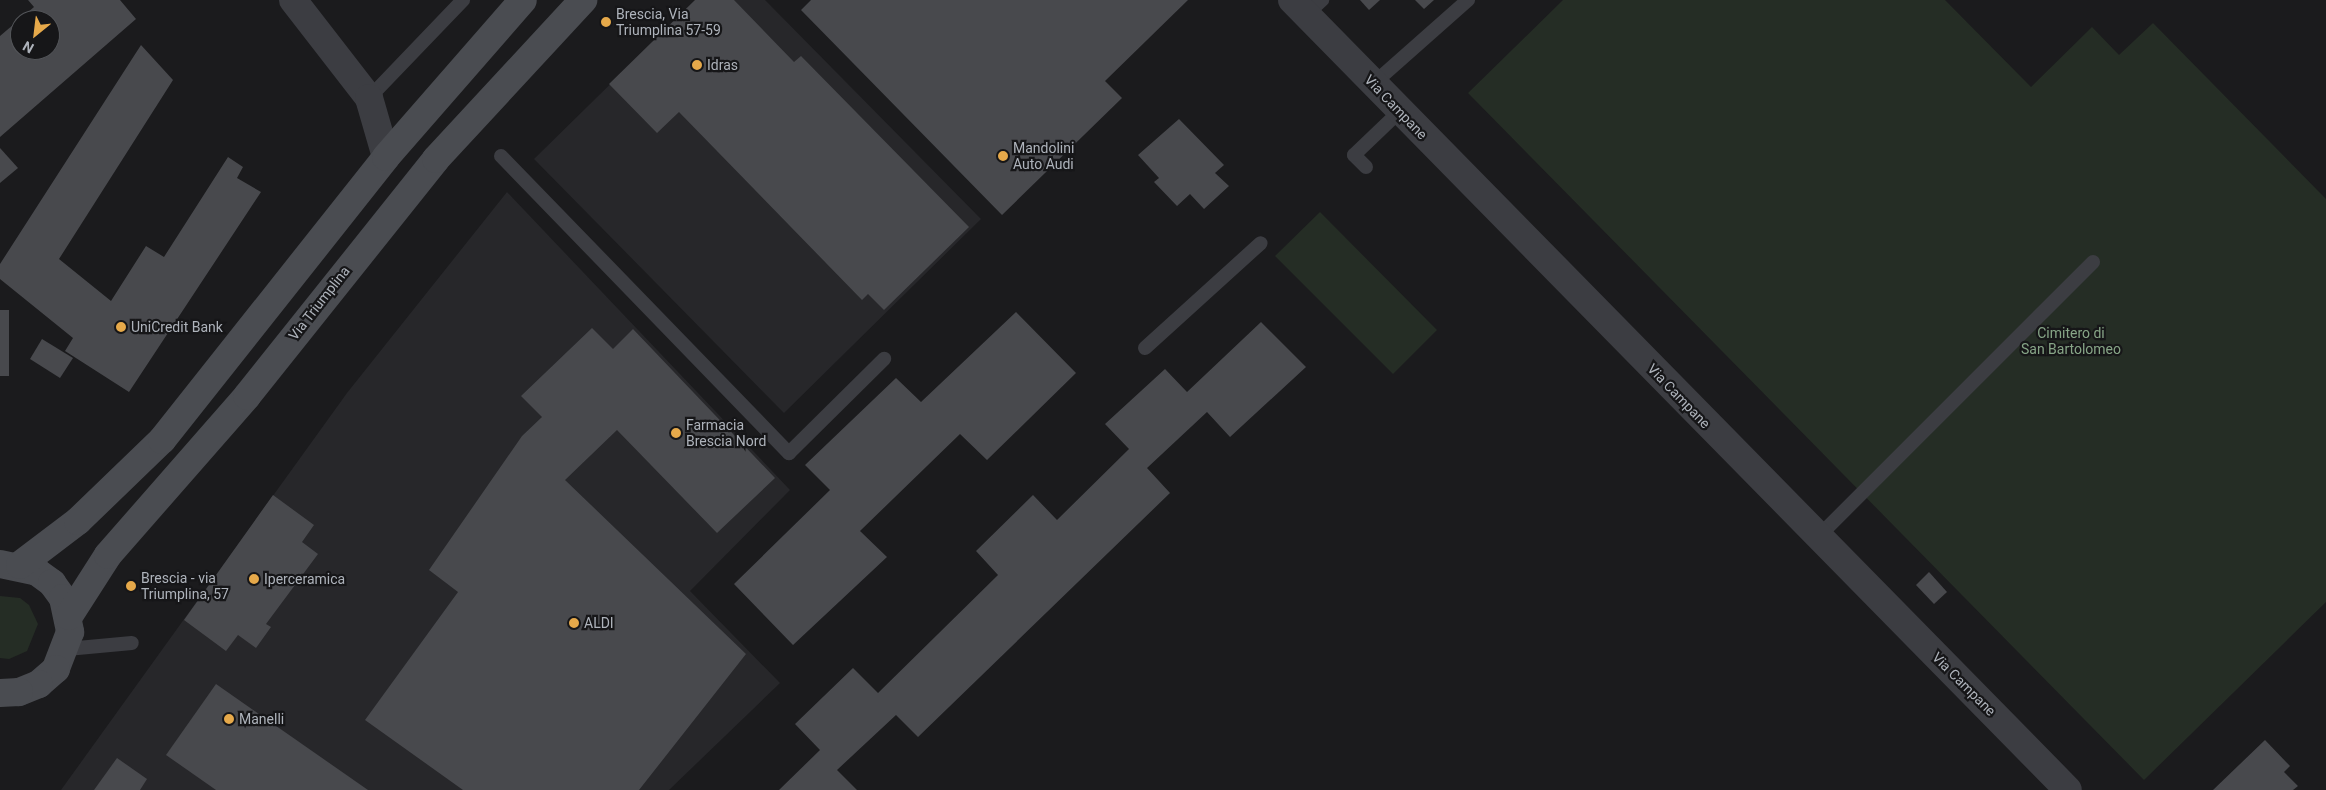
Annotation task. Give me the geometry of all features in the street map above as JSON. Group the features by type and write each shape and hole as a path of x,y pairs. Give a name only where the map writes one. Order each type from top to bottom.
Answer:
{"main road":[{"path":"10,564 78,521 162,440 386,157 523,0"},
{"name":"Via Triumplina","path":"0,693 19,692 39,684 56,669 67,649 69,616 108,555 247,396 436,159 583,0"},
{"path":"10,564 52,583 69,616"}],"street":[{"path":"293,0 369,98 386,157"},
{"name":"Via Campane","path":"1307,5 1373,84 2068,790"}],"lane":[{"path":"369,98 463,0"},
{"path":"1373,84 1468,0"},
{"path":"1366,167 1354,155 1400,111"},
{"path":"501,156 789,453 884,359"},
{"path":"1145,348 1261,243"},
{"path":"1818,537 2093,262"},
{"path":"67,649 132,643"}],"shaded area":[{"path":"696,0 765,0 981,219 784,413 534,159"},
{"path":"507,192 790,490 690,591 780,683 669,790 61,790 347,393"}],"green space":[{"name":"Cimitero di San Bartolomeo","path":"1563,0 1945,0 2031,87 2092,27 2119,55 2153,23 2326,199 2326,602 2144,780 1468,93"},
{"path":"1320,212 1437,330 1393,374 1275,256"},
{"path":"0,596 20,598 29,605 38,624 27,651 9,659 0,658"}],"building":[{"path":"28,0 120,0 136,19 0,137 0,36 10,27 10,60 60,60 60,10 30,10 34,7"},
{"path":"695,0 734,0 794,62 801,56 969,227 884,310 868,294 862,300 679,112 657,133 609,84"},
{"name":"Mandolini Auto Audi","path":"811,0 1188,0 1105,81 1122,98 1002,215 801,10"},
{"path":"1360,0 1380,0 1369,10"},
{"path":"1415,0 1434,0 1424,9"},
{"path":"141,45 173,80 59,259 111,301 146,246 164,257 228,157 243,167 237,178 261,192 129,392 65,351 73,338 0,279 0,264"},
{"path":"1179,119 1224,165 1215,173 1229,186 1204,209 1190,194 1177,206 1154,182 1159,178 1138,155"},
{"path":"0,148 18,168 0,183"},
{"path":"0,310 9,310 9,376 0,376"},
{"path":"1016,312 1076,373 987,460 960,434 860,531 887,557 793,645 734,584 830,490 805,465 896,378 921,402"},
{"path":"1261,322 1306,367 1230,437 1207,412 1147,468 1170,493 918,737 896,715 837,770 857,790 779,790 820,750 795,724 853,668 878,693 998,575 976,551 1033,495 1057,520 1129,449 1105,424 1165,369 1187,392"},
{"name":"ALDI","path":"592,328 613,349 633,329 775,478 717,533 617,430 565,480 746,654 639,790 463,790 365,720 458,592 429,570 522,436 542,417 521,396"},
{"path":"42,339 73,358 60,378 30,359"},
{"path":"273,495 314,525 302,542 318,554 266,624 271,627 256,648 238,635 226,651 184,620"},
{"path":"1929,572 1947,592 1934,604 1916,585"},
{"name":"Manelli","path":"216,684 368,790 216,790 166,755"},
{"path":"2265,740 2290,766 2284,772 2298,786 2293,790 2213,790"},
{"path":"117,758 147,779 140,790 94,790"}],"place":[{"name":"Brescia, Via Triumplina 57-59","path":"606,22"},
{"name":"Idras","path":"697,65"},
{"name":"Mandolini Auto Audi","path":"1003,156"},
{"name":"UniCredit Bank","path":"121,327"},
{"name":"Farmacia Brescia Nord","path":"676,433"},
{"name":"Iperceramica","path":"254,579"},
{"name":"Brescia - via Triumplina, 57","path":"131,586"},
{"name":"ALDI","path":"574,623"},
{"name":"Manelli","path":"229,719"}]}
